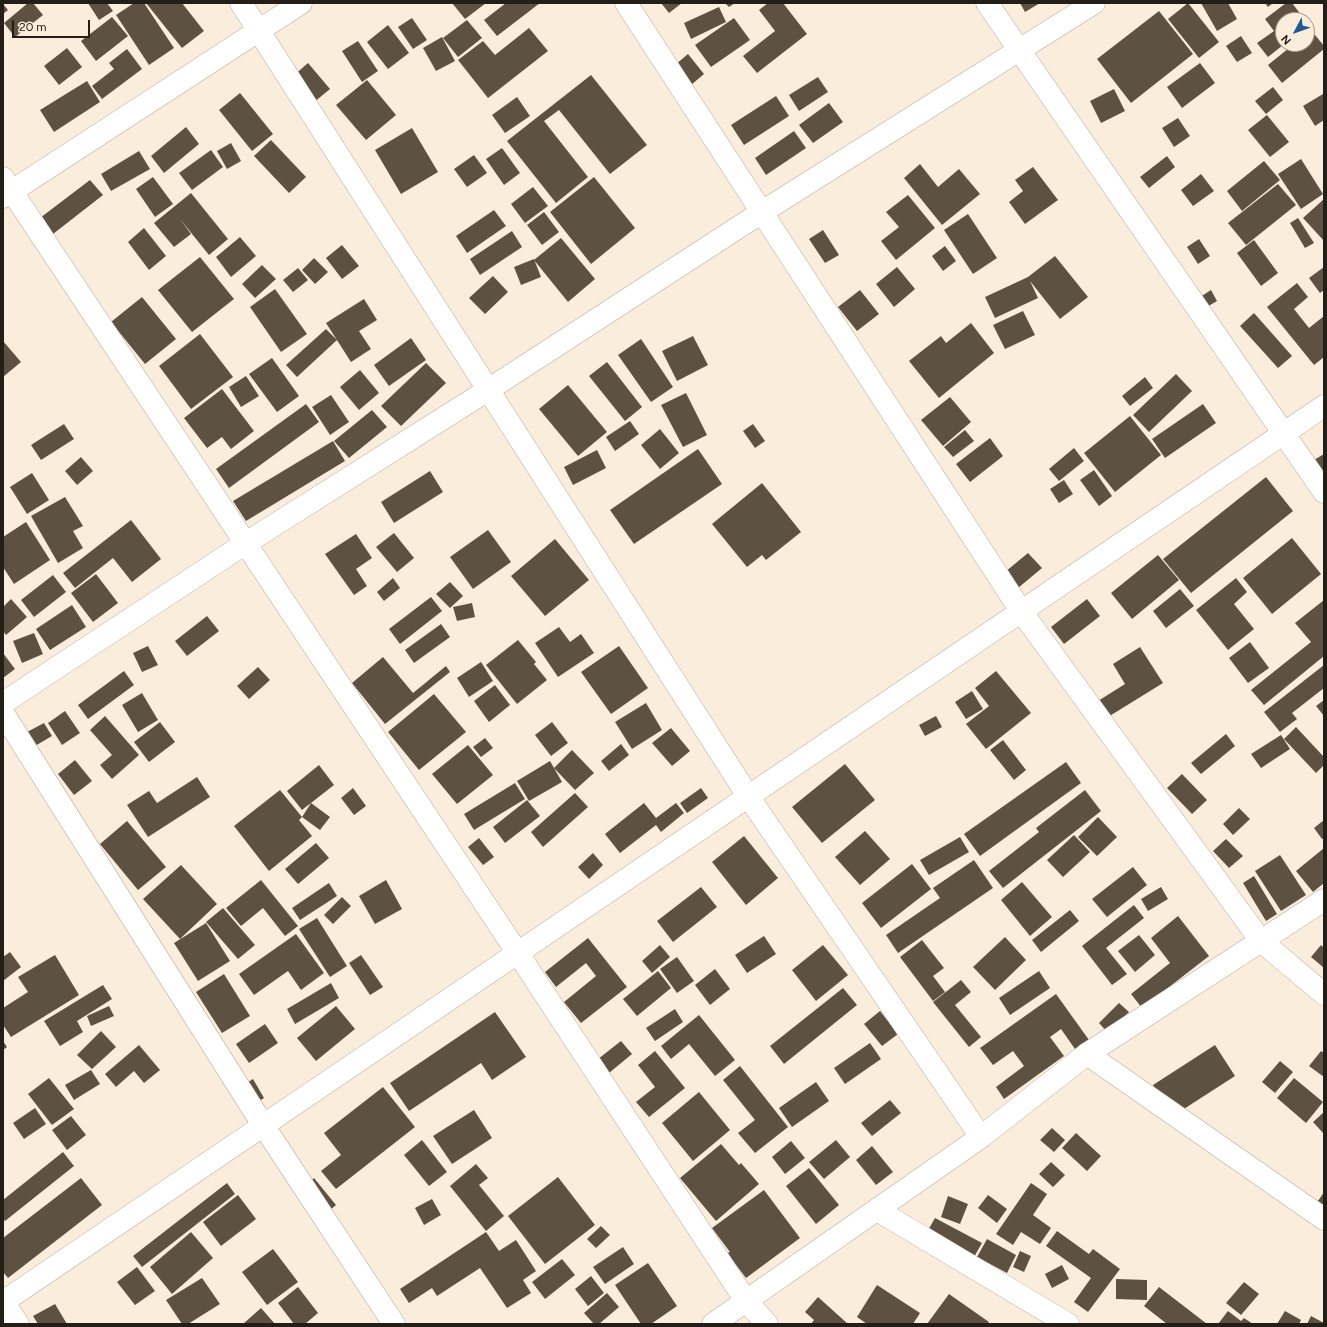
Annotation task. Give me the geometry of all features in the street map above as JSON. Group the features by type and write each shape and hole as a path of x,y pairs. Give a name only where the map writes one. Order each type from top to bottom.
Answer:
{"street":[{"path":"241,3 748,796 982,1137"},
{"path":"301,3 6,189 246,543 746,1301 767,1324"},
{"path":"626,3 1021,611 1261,941 1324,994"},
{"path":"987,3 1324,492"},
{"path":"3,703 246,543 488,390 762,212 1094,3"},
{"path":"18,1324 3,1301 1324,406"},
{"path":"3,713 264,1125 394,1324"},
{"path":"713,1324 982,1137 1087,1054 1324,900"},
{"path":"1087,1054 1324,1219"},
{"path":"877,1210 1068,1324"}],"building":[{"path":"28,3 33,3 43,15 15,37 4,23"},
{"path":"88,3 107,3 113,11 99,20"},
{"path":"134,3 144,3 174,48 149,65 116,15"},
{"path":"146,3 182,3 204,31 182,48"},
{"path":"452,3 486,3 465,19"},
{"path":"506,3 540,3 497,36 484,20"},
{"path":"661,3 682,3 669,13"},
{"path":"725,3 735,3 729,7"},
{"path":"768,3 783,3 807,34 757,73 743,56 775,31 759,10"},
{"path":"1020,3 1040,3 1025,12"},
{"path":"1188,3 1219,42 1199,58 1168,19"},
{"path":"1201,3 1228,3 1237,19 1217,31"},
{"path":"1265,3 1273,3 1268,7"},
{"path":"1286,3 1292,3 1299,12 1275,12 1275,51 1268,57 1257,43 1274,31 1265,19"},
{"path":"3,4 8,10 3,14"},
{"path":"719,7 726,22 691,39 684,23"},
{"path":"1159,11 1193,54 1131,103 1097,59"},
{"path":"112,17 128,36 96,61 81,41"},
{"path":"412,18 427,40 413,49 398,27"},
{"path":"734,18 750,40 711,67 695,45"},
{"path":"467,20 482,38 458,57 443,38"},
{"path":"388,25 409,53 388,69 367,42"},
{"path":"529,28 548,51 488,98 458,60 483,41 495,55"},
{"path":"1315,35 1324,46 1324,49 1282,83 1268,65 1284,52 1315,52"},
{"path":"1241,36 1252,53 1237,62 1226,46"},
{"path":"442,37 455,61 436,71 423,48"},
{"path":"358,41 378,71 362,82 342,51"},
{"path":"67,48 82,67 59,85 44,66"},
{"path":"127,49 142,69 102,99 92,86 114,69 109,63"},
{"path":"688,54 704,74 691,85 675,65"},
{"path":"308,63 330,89 313,103 292,77"},
{"path":"1200,63 1215,83 1182,108 1167,87"},
{"path":"591,75 647,145 610,174 559,110 544,121 588,177 556,203 507,141"},
{"path":"818,77 828,92 799,111 789,95"},
{"path":"367,80 396,115 366,140 336,105"},
{"path":"87,81 100,102 54,132 40,110"},
{"path":"1273,87 1283,100 1266,114 1255,101"},
{"path":"1114,89 1125,111 1101,123 1090,101"},
{"path":"240,93 273,134 252,151 219,110"},
{"path":"1323,94 1324,120 1315,126 1303,106"},
{"path":"776,96 789,116 744,145 731,125"},
{"path":"517,97 530,116 505,133 492,115"},
{"path":"829,103 843,122 813,143 799,125"},
{"path":"1267,115 1289,142 1270,157 1248,130"},
{"path":"1178,118 1190,136 1174,147 1162,128"},
{"path":"186,127 199,144 164,173 151,156"},
{"path":"412,128 438,172 401,194 375,150"},
{"path":"794,131 806,148 766,175 755,158"},
{"path":"271,140 306,177 289,193 254,156"},
{"path":"231,143 241,161 227,169 217,151"},
{"path":"502,148 520,173 504,185 486,159"},
{"path":"211,150 223,167 192,190 179,173"},
{"path":"139,151 150,169 111,191 101,174"},
{"path":"474,155 487,173 467,187 454,169"},
{"path":"1167,156 1175,167 1149,188 1140,177"},
{"path":"1301,159 1323,194 1301,209 1278,174"},
{"path":"1264,161 1280,180 1242,211 1227,191"},
{"path":"920,164 938,187 959,169 980,194 942,225 904,178"},
{"path":"1033,167 1058,200 1025,224 1009,202 1023,191 1015,180"},
{"path":"1201,174 1214,191 1193,206 1181,190"},
{"path":"153,177 173,204 155,217 136,189"},
{"path":"594,177 635,228 591,264 550,212"},
{"path":"90,180 103,195 53,234 40,218"},
{"path":"1278,184 1296,205 1246,245 1228,223"},
{"path":"533,187 548,206 525,223 511,204"},
{"path":"191,193 228,239 209,255 180,219 191,234 174,247 154,223"},
{"path":"908,195 935,228 896,260 881,241 899,227 886,212"},
{"path":"1324,199 1324,241 1303,218"},
{"path":"494,210 506,226 467,253 456,236"},
{"path":"544,212 559,232 542,245 527,225"},
{"path":"968,214 997,258 973,274 944,230"},
{"path":"1298,218 1314,243 1305,248 1290,223"},
{"path":"144,228 166,256 149,270 128,242"},
{"path":"823,230 839,255 825,263 809,239"},
{"path":"512,231 522,247 480,275 470,259"},
{"path":"240,237 256,256 231,277 216,257"},
{"path":"561,238 595,279 568,302 534,260"},
{"path":"1199,239 1210,256 1198,264 1187,247"},
{"path":"1254,240 1278,273 1261,286 1237,253"},
{"path":"342,245 359,266 342,279 326,258"},
{"path":"945,246 956,261 943,271 932,256"},
{"path":"1055,256 1088,297 1060,319 1030,281 1038,298 995,318 985,297 1028,277"},
{"path":"200,257 234,299 192,332 158,290"},
{"path":"314,258 328,272 315,284 302,270"},
{"path":"534,259 541,277 521,285 514,267"},
{"path":"262,265 276,279 255,298 242,284"},
{"path":"897,267 915,289 894,307 876,284"},
{"path":"1324,267 1324,290 1320,293 1309,278"},
{"path":"298,268 308,280 293,292 283,280"},
{"path":"493,276 508,292 485,314 469,298"},
{"path":"1297,283 1308,297 1294,309 1309,328 1324,316 1324,357 1314,365 1267,307"},
{"path":"275,289 307,334 281,352 250,307"},
{"path":"860,290 879,314 857,331 838,307"},
{"path":"1211,290 1217,301 1200,311 1194,301"},
{"path":"142,297 176,339 145,364 111,322"},
{"path":"364,299 377,320 359,331 371,349 351,362 326,323"},
{"path":"1023,311 1035,335 1005,349 993,325"},
{"path":"1254,313 1292,356 1278,368 1240,326"},
{"path":"971,323 994,353 939,398 909,361 941,336 946,343"},
{"path":"326,329 337,340 297,377 286,365"},
{"path":"200,334 233,377 191,409 159,366"},
{"path":"693,336 708,365 677,381 662,351"},
{"path":"411,338 426,360 389,386 374,365"},
{"path":"641,339 673,387 651,402 618,355"},
{"path":"3,341 21,362 3,377"},
{"path":"272,358 299,396 277,412 249,374"},
{"path":"607,362 642,407 625,421 589,376"},
{"path":"426,363 446,383 401,426 381,406"},
{"path":"360,370 379,393 359,410 340,387"},
{"path":"1176,374 1192,391 1149,432 1133,415"},
{"path":"246,376 259,396 241,407 229,387"},
{"path":"1145,377 1153,388 1130,406 1122,396"},
{"path":"568,385 607,432 578,456 539,409"},
{"path":"222,389 254,431 231,449 222,437 207,448 184,418"},
{"path":"686,393 707,435 683,447 661,405"},
{"path":"331,395 349,422 330,435 312,407"},
{"path":"950,397 971,422 943,446 921,420"},
{"path":"306,404 319,422 229,488 216,469"},
{"path":"1203,404 1216,423 1165,458 1152,439"},
{"path":"372,410 387,427 349,458 334,441"},
{"path":"1130,416 1161,455 1115,492 1084,453"},
{"path":"630,421 639,434 615,451 606,437"},
{"path":"64,424 74,439 41,460 31,445"},
{"path":"753,424 765,441 755,448 743,431"},
{"path":"660,429 679,453 660,469 641,445"},
{"path":"965,430 974,441 953,457 944,447"},
{"path":"990,438 1003,456 970,482 956,464"},
{"path":"333,441 345,461 246,521 233,501"},
{"path":"1074,448 1084,461 1059,481 1049,469"},
{"path":"698,449 722,484 634,544 610,510"},
{"path":"597,450 606,468 573,485 564,467"},
{"path":"1324,454 1324,477 1314,460"},
{"path":"81,457 93,471 77,485 65,471"},
{"path":"1094,470 1112,496 1099,506 1080,480"},
{"path":"430,471 443,492 394,523 381,502"},
{"path":"32,473 49,500 27,514 10,487"},
{"path":"1266,477 1293,511 1191,593 1163,559"},
{"path":"1064,480 1073,494 1059,503 1050,489"},
{"path":"762,483 801,532 766,560 762,555 747,567 712,524"},
{"path":"65,497 83,526 73,531 83,548 58,563 31,516"},
{"path":"131,520 161,559 132,582 113,558 75,588 63,573"},
{"path":"26,522 50,560 14,584 3,567 3,537"},
{"path":"488,530 511,562 473,589 450,557"},
{"path":"394,533 414,558 397,572 376,547"},
{"path":"356,534 372,558 356,569 367,586 354,595 325,554"},
{"path":"1292,538 1321,574 1272,614 1243,578"},
{"path":"555,539 589,580 545,616 511,576"},
{"path":"1028,553 1042,568 1018,588 1005,572"},
{"path":"1158,555 1179,580 1132,619 1111,593"},
{"path":"96,574 118,603 93,622 71,593"},
{"path":"53,575 66,592 34,617 21,600"},
{"path":"393,578 400,588 384,601 377,592"},
{"path":"1236,578 1247,592 1234,604 1254,629 1228,650 1196,610"},
{"path":"450,582 463,596 450,608 436,594"},
{"path":"1180,589 1194,606 1166,628 1153,611"},
{"path":"431,597 442,611 400,644 389,629"},
{"path":"11,599 27,617 6,635 3,631 3,607"},
{"path":"1087,599 1100,616 1064,644 1051,627"},
{"path":"1324,600 1324,656 1264,705 1251,690 1311,642 1295,623"},
{"path":"472,603 475,617 457,621 453,607"},
{"path":"72,605 86,627 50,650 36,629"},
{"path":"207,616 219,631 187,656 175,641"},
{"path":"441,624 450,637 414,663 405,650"},
{"path":"559,627 570,642 581,634 594,653 558,677 535,643"},
{"path":"34,633 43,654 22,663 13,641"},
{"path":"518,640 536,662 534,664 547,680 517,704 486,665"},
{"path":"1250,642 1269,668 1248,683 1229,658"},
{"path":"148,646 158,665 142,672 133,653"},
{"path":"619,646 648,688 611,714 581,672"},
{"path":"1140,647 1163,683 1108,717 1098,701 1125,684 1113,664"},
{"path":"3,653 15,669 3,678"},
{"path":"383,657 413,693 446,666 450,672 385,724 352,683"},
{"path":"481,662 493,681 469,697 457,678"},
{"path":"1324,665 1324,688 1292,713 1297,719 1280,732 1264,712"},
{"path":"258,667 270,680 249,699 237,686"},
{"path":"124,671 134,685 88,719 78,705"},
{"path":"996,671 1031,713 986,749 966,724 989,706 975,688"},
{"path":"495,685 510,705 489,722 474,701"},
{"path":"972,691 983,709 966,719 955,702"},
{"path":"142,693 158,720 138,732 122,705"},
{"path":"434,694 466,732 419,770 388,732"},
{"path":"1324,700 1324,716 1316,706"},
{"path":"646,703 662,730 632,749 615,722"},
{"path":"65,711 80,733 62,745 48,723"},
{"path":"105,716 139,755 112,779 100,765 112,755 90,730"},
{"path":"936,716 942,727 925,736 919,725"},
{"path":"160,722 175,742 149,762 134,742"},
{"path":"552,722 568,743 551,756 535,735"},
{"path":"44,723 52,736 35,746 27,732"},
{"path":"1296,727 1324,757 1324,765 1316,773 1284,739"},
{"path":"671,728 690,751 672,766 652,743"},
{"path":"1226,734 1235,746 1201,774 1191,763"},
{"path":"1281,735 1290,749 1261,768 1251,754"},
{"path":"485,738 493,748 481,757 473,747"},
{"path":"1003,740 1026,770 1014,780 990,750"},
{"path":"621,744 629,755 609,771 601,761"},
{"path":"468,745 493,775 457,804 432,774"},
{"path":"572,750 594,773 575,790 554,768"},
{"path":"75,760 92,781 74,795 58,774"},
{"path":"550,761 562,782 529,801 517,781"},
{"path":"1066,762 1081,783 980,856 964,834"},
{"path":"845,764 875,800 822,843 792,807"},
{"path":"319,765 334,785 302,810 287,791"},
{"path":"1182,774 1207,800 1192,814 1167,788"},
{"path":"197,777 210,797 148,837 127,805 149,791 157,803"},
{"path":"515,783 525,799 474,830 464,814"},
{"path":"353,788 366,806 354,815 341,798"},
{"path":"701,788 708,798 687,813 680,803"},
{"path":"280,790 302,817 299,820 312,836 269,871 234,826"},
{"path":"1085,790 1101,811 1003,888 989,871 1039,832 1036,828"},
{"path":"575,793 588,807 543,847 531,832"},
{"path":"527,800 540,816 505,843 493,827"},
{"path":"311,803 330,817 320,830 302,817"},
{"path":"644,803 656,818 676,803 684,813 661,832 656,825 620,853 605,834"},
{"path":"1239,808 1250,819 1233,835 1223,824"},
{"path":"1098,817 1117,837 1097,856 1078,837"},
{"path":"1324,820 1324,838 1322,839 1314,828"},
{"path":"127,821 166,867 138,890 100,844"},
{"path":"865,831 890,859 860,885 835,857"},
{"path":"1074,835 1090,852 1063,877 1047,860"},
{"path":"744,836 778,878 746,905 712,862"},
{"path":"960,837 969,852 929,875 920,860"},
{"path":"479,838 494,857 483,865 468,847"},
{"path":"1226,839 1243,856 1229,868 1213,851"},
{"path":"316,843 329,858 298,884 285,869"},
{"path":"1324,848 1324,883 1313,892 1296,871"},
{"path":"593,853 603,865 589,879 578,867"},
{"path":"1280,855 1306,895 1281,911 1255,871"},
{"path":"974,860 993,888 898,953 886,935 940,898 933,888"},
{"path":"912,864 931,889 881,928 862,903"},
{"path":"181,865 217,904 180,939 143,899"},
{"path":"1133,867 1147,885 1107,917 1092,899"},
{"path":"1254,876 1277,914 1266,921 1243,883"},
{"path":"261,880 298,926 285,936 263,908 241,926 226,908"},
{"path":"386,880 402,909 375,924 359,896"},
{"path":"1022,882 1052,917 1030,936 1001,900"},
{"path":"329,883 337,896 300,920 292,908"},
{"path":"701,887 717,907 673,942 657,921"},
{"path":"1161,887 1168,899 1148,911 1141,899"},
{"path":"342,897 351,906 333,924 324,915"},
{"path":"1134,905 1144,918 1106,948 1127,974 1112,985 1082,946"},
{"path":"223,908 255,945 238,959 206,922"},
{"path":"1070,910 1079,921 1041,952 1032,940"},
{"path":"1178,916 1209,956 1142,1008 1131,994 1170,963 1151,938"},
{"path":"317,918 347,966 330,977 299,929"},
{"path":"206,923 230,961 198,981 174,943"},
{"path":"296,934 324,973 301,990 288,971 254,995 239,974"},
{"path":"1139,935 1155,955 1135,972 1118,951"},
{"path":"764,936 776,954 747,973 735,955"},
{"path":"1005,937 1026,960 995,990 973,967"},
{"path":"588,938 627,987 581,1023 564,1002 596,976 586,963 556,987 545,972"},
{"path":"922,940 944,968 933,976 945,992 933,1001 900,957"},
{"path":"660,945 670,957 652,973 642,961"},
{"path":"823,945 848,975 816,1001 792,970"},
{"path":"1321,945 1324,948 1324,968 1311,957"},
{"path":"10,952 21,967 3,981 3,957"},
{"path":"55,955 79,995 11,1037 3,1025 3,1008 28,992 18,977"},
{"path":"361,955 383,987 370,995 349,963"},
{"path":"677,957 694,981 677,993 660,969"},
{"path":"715,969 730,989 710,1005 695,985"},
{"path":"658,971 671,988 637,1016 623,999"},
{"path":"1039,971 1050,988 1010,1015 999,998"},
{"path":"224,974 250,1016 222,1033 196,992"},
{"path":"961,980 971,992 955,1005 981,1037 969,1047 933,1002"},
{"path":"331,983 339,998 295,1024 287,1009"},
{"path":"103,985 112,999 77,1021 83,1032 60,1046 44,1021"},
{"path":"843,988 857,1005 784,1064 770,1046"},
{"path":"1056,994 1089,1040 1075,1049 1061,1029 1050,1037 1064,1056 1004,1099 996,1087 1024,1066 1013,1051 993,1065 980,1048"},
{"path":"1119,1003 1129,1012 1108,1033 1099,1023"},
{"path":"109,1006 114,1016 91,1026 87,1016"},
{"path":"336,1006 355,1029 316,1061 297,1038"},
{"path":"675,1009 683,1022 655,1041 646,1028"},
{"path":"880,1011 898,1034 882,1046 864,1024"},
{"path":"495,1012 526,1057 492,1080 481,1063 409,1111 390,1083"},
{"path":"699,1015 735,1060 715,1076 689,1044 671,1059 661,1046"},
{"path":"265,1024 278,1043 249,1063 236,1044"},
{"path":"101,1031 116,1047 92,1069 77,1055"},
{"path":"3,1041 7,1047 3,1050"},
{"path":"621,1041 632,1054 609,1073 598,1059"},
{"path":"870,1043 881,1059 845,1084 834,1068"},
{"path":"139,1045 160,1070 144,1083 134,1071 116,1087 105,1074"},
{"path":"1215,1045 1235,1076 1173,1116 1153,1085"},
{"path":"655,1051 685,1088 649,1117 636,1102 655,1087 638,1065"},
{"path":"1321,1051 1324,1053 1324,1077 1309,1066"},
{"path":"1280,1061 1293,1072 1275,1093 1262,1082"},
{"path":"740,1066 788,1127 755,1153 738,1133 755,1120 723,1080"},
{"path":"91,1070 100,1084 74,1100 65,1085"},
{"path":"49,1078 74,1109 52,1125 28,1094"},
{"path":"1294,1078 1323,1102 1306,1123 1277,1098"},
{"path":"253,1079 264,1098 249,1107 237,1089"},
{"path":"816,1082 829,1101 792,1127 779,1108"},
{"path":"383,1087 415,1127 336,1189 321,1171 341,1155 324,1133"},
{"path":"699,1092 730,1130 693,1161 662,1123"},
{"path":"890,1100 901,1113 872,1136 861,1123"},
{"path":"35,1108 46,1124 24,1139 13,1123"},
{"path":"474,1110 492,1138 452,1164 433,1136"},
{"path":"1324,1112 1324,1134 1313,1122"},
{"path":"71,1116 86,1135 67,1150 52,1130"},
{"path":"1052,1128 1065,1140 1054,1152 1040,1140"},
{"path":"1076,1133 1101,1156 1087,1171 1062,1148"},
{"path":"422,1140 447,1172 429,1186 404,1155"},
{"path":"836,1140 850,1157 824,1179 809,1162"},
{"path":"791,1141 805,1158 785,1174 772,1157"},
{"path":"721,1144 739,1165 741,1163 759,1184 716,1221 680,1178"},
{"path":"872,1146 893,1172 876,1185 856,1160"},
{"path":"63,1152 74,1166 5,1221 3,1218 3,1200"},
{"path":"1051,1162 1065,1175 1053,1187 1039,1174"},
{"path":"476,1164 488,1178 479,1185 504,1216 486,1231 450,1186"},
{"path":"809,1168 839,1205 816,1224 786,1186"},
{"path":"558,1177 595,1225 545,1264 508,1216"},
{"path":"81,1178 102,1205 8,1278 3,1272 3,1238"},
{"path":"314,1178 336,1205 323,1216 301,1189"},
{"path":"227,1183 235,1194 142,1267 133,1256"},
{"path":"1031,1183 1047,1194 1033,1215 1051,1228 1040,1244 1021,1232 1013,1245 996,1234"},
{"path":"764,1190 800,1238 746,1278 727,1253 730,1252 712,1228"},
{"path":"1324,1192 1324,1213 1314,1207"},
{"path":"238,1195 256,1219 221,1246 203,1222"},
{"path":"988,1195 1007,1209 997,1223 978,1208"},
{"path":"948,1196 968,1204 960,1224 941,1217"},
{"path":"432,1199 441,1215 424,1225 415,1208"},
{"path":"935,1218 982,1243 974,1257 927,1232"},
{"path":"601,1226 610,1235 596,1248 587,1239"},
{"path":"1057,1231 1089,1254 1093,1249 1120,1269 1088,1312 1074,1302 1091,1278 1046,1246"},
{"path":"191,1232 213,1258 172,1294 150,1267"},
{"path":"486,1232 499,1251 516,1240 536,1271 523,1280 531,1293 507,1308 480,1268 437,1296 432,1288 409,1303 400,1289"},
{"path":"987,1239 1016,1255 1007,1273 977,1257"},
{"path":"623,1247 634,1264 605,1284 593,1267"},
{"path":"273,1249 298,1282 267,1305 242,1272"},
{"path":"1020,1251 1031,1256 1024,1272 1013,1267"},
{"path":"562,1259 575,1275 545,1299 532,1282"},
{"path":"648,1263 677,1306 651,1324 641,1324 615,1285"},
{"path":"1062,1265 1069,1279 1052,1288 1045,1274"},
{"path":"137,1267 155,1291 135,1305 117,1282"},
{"path":"591,1276 604,1293 588,1306 575,1289"},
{"path":"202,1278 220,1304 188,1324 182,1324 166,1300"},
{"path":"1116,1279 1147,1280 1147,1300 1116,1299"},
{"path":"1244,1282 1259,1294 1241,1315 1226,1303"},
{"path":"877,1285 920,1313 913,1324 867,1324 857,1317"},
{"path":"298,1287 318,1313 305,1324 294,1324 278,1303"},
{"path":"1159,1287 1207,1324 1167,1324 1144,1306"},
{"path":"607,1293 619,1307 599,1324 594,1324 584,1313"},
{"path":"949,1294 989,1322 987,1324 927,1324"},
{"path":"818,1297 848,1324 811,1324 814,1320 805,1312"},
{"path":"55,1304 67,1324 38,1324 33,1316"},
{"path":"261,1308 275,1324 243,1324"},
{"path":"1228,1311 1241,1321 1244,1318 1253,1324 1218,1324"},
{"path":"1285,1311 1301,1320 1299,1324 1277,1324"},
{"path":"1311,1316 1324,1323 1324,1324 1307,1324"}]}
